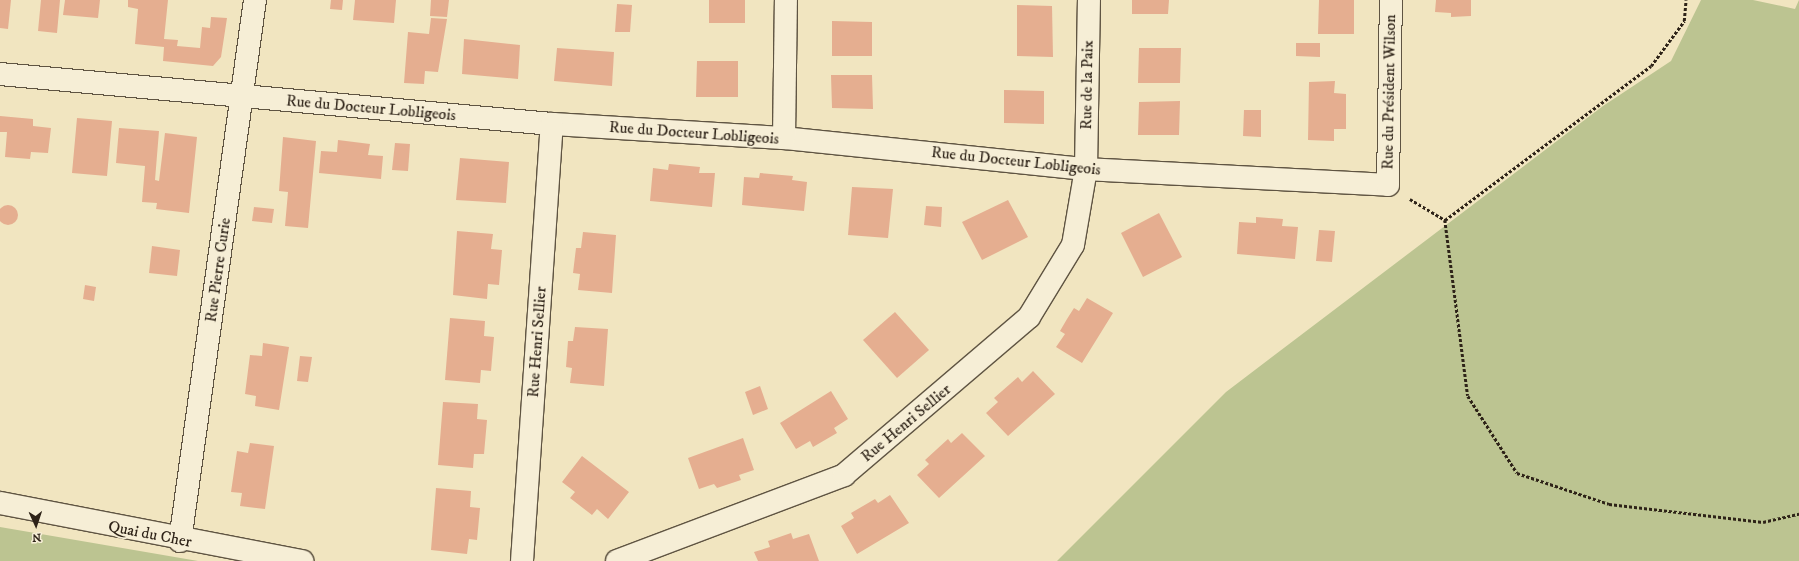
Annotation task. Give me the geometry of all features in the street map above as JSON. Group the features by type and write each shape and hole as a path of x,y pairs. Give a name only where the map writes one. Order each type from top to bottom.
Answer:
{"street":[{"name":"Rue Pierre Curie","path":"180,540 243,96 255,0"},
{"path":"784,138 786,0"},
{"name":"Rue de la Paix","path":"1086,169 1089,0"},
{"name":"Rue du Président Wilson","path":"1388,185 1391,0"},
{"name":"Rue du Docteur Lobligeois","path":"0,74 552,124 784,138 1086,169 1388,185"},
{"name":"Rue Henri Sellier","path":"522,561 552,124"},
{"name":"Rue Henri Sellier","path":"617,561 844,475 1029,317 1073,245 1086,169"},
{"name":"Quai du Cher","path":"0,503 180,540 302,561"}],"path":[{"path":"1445,220 1651,66 1684,20 1686,0"},
{"path":"1388,185 1445,220"},
{"path":"1445,220 1468,396 1518,472 1609,504 1763,522 1799,514"}],"green space":[{"path":"1701,0 1753,0 1795,9 1799,0 1799,561 1057,561 1226,392 1603,106 1671,61"},
{"path":"0,527 198,561 0,561"}],"building":[{"path":"0,0 11,0 8,29 0,28"},
{"path":"41,0 60,0 57,33 38,31"},
{"path":"65,0 100,0 98,18 63,15"},
{"path":"128,0 168,0 164,39 178,40 177,46 200,48 202,27 210,28 211,17 227,18 221,57 213,66 163,61 164,47 135,44 138,9 128,7"},
{"path":"331,0 343,0 342,10 330,9"},
{"path":"355,0 396,0 394,23 353,20"},
{"path":"431,0 449,0 447,17 430,16"},
{"path":"709,0 745,0 745,23 709,23"},
{"path":"1132,0 1169,0 1168,14 1132,14"},
{"path":"1319,0 1354,0 1354,34 1318,34"},
{"path":"1436,0 1471,0 1471,16 1451,17 1451,13 1435,12"},
{"path":"617,4 632,5 630,32 615,32"},
{"path":"1017,5 1052,6 1053,57 1017,56"},
{"path":"431,18 447,19 438,72 425,71 424,84 404,83 408,32 429,34"},
{"path":"832,21 872,22 872,56 832,56"},
{"path":"464,39 520,45 518,79 462,74"},
{"path":"1296,43 1320,43 1320,57 1296,56"},
{"path":"557,48 614,52 612,86 554,81"},
{"path":"1139,48 1181,48 1180,83 1138,83"},
{"path":"697,61 738,61 738,97 696,97"},
{"path":"831,75 872,75 873,109 832,108"},
{"path":"1335,81 1334,93 1346,94 1346,129 1334,129 1334,141 1308,140 1309,82"},
{"path":"1004,90 1044,91 1044,124 1004,123"},
{"path":"1180,101 1179,135 1138,135 1139,102"},
{"path":"1244,110 1261,110 1261,137 1243,136"},
{"path":"0,116 33,119 33,126 51,128 48,153 31,152 30,159 5,157 7,132 0,132"},
{"path":"77,118 112,121 107,176 72,173"},
{"path":"119,128 159,131 155,180 159,181 165,133 197,137 189,213 156,209 157,203 142,202 145,166 116,163"},
{"path":"283,137 316,141 308,228 285,226 288,192 279,191"},
{"path":"338,140 370,144 368,155 383,156 381,179 319,173 321,151 337,152"},
{"path":"395,143 410,144 408,171 392,170"},
{"path":"460,158 509,162 506,203 456,200"},
{"path":"669,164 700,167 699,173 715,173 712,207 650,201 653,168 668,170"},
{"path":"760,173 793,176 792,180 807,182 804,211 742,205 744,177 759,178"},
{"path":"852,187 893,189 888,238 848,235"},
{"path":"1008,200 1028,237 982,260 962,222"},
{"path":"8,205 15,208 18,215 15,222 8,225 1,222 -2,215 1,208"},
{"path":"926,206 942,207 941,227 924,225"},
{"path":"254,207 274,209 272,223 252,221"},
{"path":"1159,213 1182,257 1143,277 1121,233"},
{"path":"1256,217 1283,219 1282,226 1298,227 1295,259 1237,254 1239,222 1256,223"},
{"path":"1319,230 1335,231 1332,262 1316,261"},
{"path":"457,231 493,234 491,249 502,250 499,285 488,284 487,299 453,295"},
{"path":"583,232 616,235 612,293 578,290 580,274 573,273 576,248 581,248"},
{"path":"152,246 180,250 177,276 149,273"},
{"path":"85,285 96,287 94,301 83,299"},
{"path":"1087,298 1113,313 1082,363 1056,347 1065,334 1060,331 1067,319 1074,308 1079,311"},
{"path":"895,312 929,350 897,378 863,340"},
{"path":"450,318 485,321 484,336 494,337 491,371 481,370 480,383 445,380"},
{"path":"575,327 608,329 604,386 570,383 572,368 566,367 568,341 573,341"},
{"path":"263,343 289,347 279,410 255,406 256,396 245,394 250,355 262,356"},
{"path":"300,356 312,357 308,382 297,381"},
{"path":"1033,371 1055,394 1008,436 986,413 998,402 994,398 1018,377 1022,382"},
{"path":"760,386 768,409 753,415 745,392"},
{"path":"831,391 848,419 834,428 837,433 813,447 810,441 796,449 780,423"},
{"path":"443,402 478,404 477,419 487,420 484,454 474,454 473,468 438,465"},
{"path":"962,433 985,456 939,498 917,475 929,464 925,460 948,439 951,443"},
{"path":"743,438 754,470 739,475 741,480 717,488 714,484 699,489 688,458"},
{"path":"250,443 274,446 265,509 240,506 242,493 231,492 237,451 248,453"},
{"path":"582,456 629,492 608,519 597,509 592,515 570,498 575,492 562,482"},
{"path":"436,488 471,491 470,507 480,508 477,540 469,539 467,554 431,550"},
{"path":"890,495 909,523 857,554 841,526 854,518 851,513 875,499 878,503"},
{"path":"791,533 793,539 809,534 819,561 758,561 754,552 770,547 768,541"}]}
